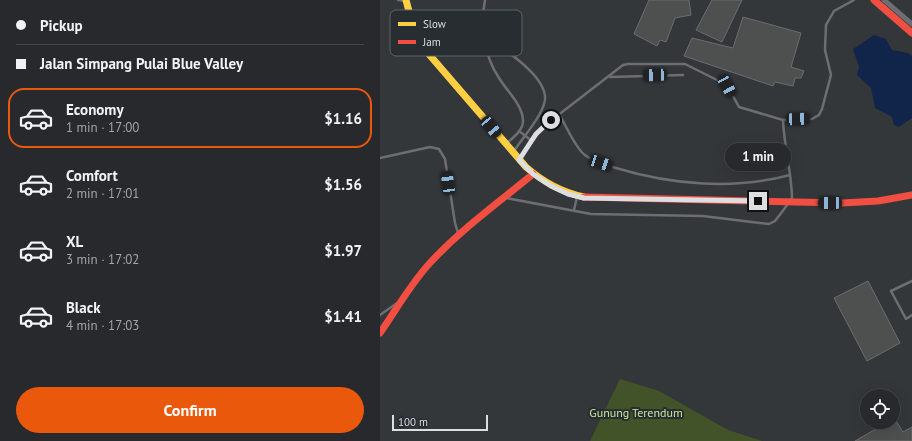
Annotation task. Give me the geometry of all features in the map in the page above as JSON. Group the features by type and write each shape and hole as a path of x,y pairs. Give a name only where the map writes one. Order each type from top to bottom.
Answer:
{"main road":[{"path":"406,0 409,10"},
{"path":"874,0 912,33"},
{"path":"430,56 505,144 533,174 551,186 577,196 607,199 863,202 912,195"},
{"path":"380,334 401,300 430,264 459,235 533,174"}],"street":[{"path":"884,0 912,24"}],"lane":[{"path":"398,0 406,0"},
{"path":"484,10 485,0"},
{"path":"519,160 544,126 623,65 628,64 685,64 727,86 739,107 784,120 812,119 819,115 822,109 831,75 825,50 826,25 834,11 854,0"},
{"path":"489,56 498,77 522,114 523,120 519,131 505,144"},
{"path":"512,56 524,65 542,88 546,100 513,153"},
{"path":"609,77 684,74"},
{"path":"559,114 584,155 601,163 633,173 676,182 736,183 766,181 790,175"},
{"path":"504,197 591,214 703,216 769,224 775,221 791,202 790,175 785,149 784,120"},
{"path":"519,131 532,141"},
{"path":"380,158 430,147 439,149 445,160 454,216 459,235"},
{"path":"574,210 577,196"},
{"path":"912,281 892,290 906,318 912,315"},
{"path":"380,315 401,300"}],"green space":[{"name":"Gunung Terendum","path":"620,379 659,391 728,430 762,441 590,441"}],"water":[{"path":"874,35 886,39 892,50 908,53 912,56 912,118 899,127 894,125 892,117 875,108 871,88 857,75 859,67 853,49"}],"building":[{"path":"649,0 689,0 691,15 675,18 666,42 660,40 657,46 634,34"},
{"path":"712,0 742,0 722,42 696,30"},
{"path":"743,17 801,33 791,67 804,71 801,78 795,78 793,86 775,82 773,86 684,56 692,38 733,48"},
{"path":"868,281 900,343 867,361 834,298"},
{"path":"900,427 903,432 912,427 912,441 855,441 876,429 900,429"}],"traffic: slow":[{"path":"406,0 409,10"},
{"path":"430,56 526,167 553,186 584,197"}],"traffic: jam":[{"path":"874,0 912,33"},
{"path":"380,333 403,298 429,264 466,228 533,174"},
{"path":"584,197 842,203 878,201 912,195"}],"route":[{"path":"551,120 536,134 519,160 533,174 561,192 584,198 758,201"}]}
